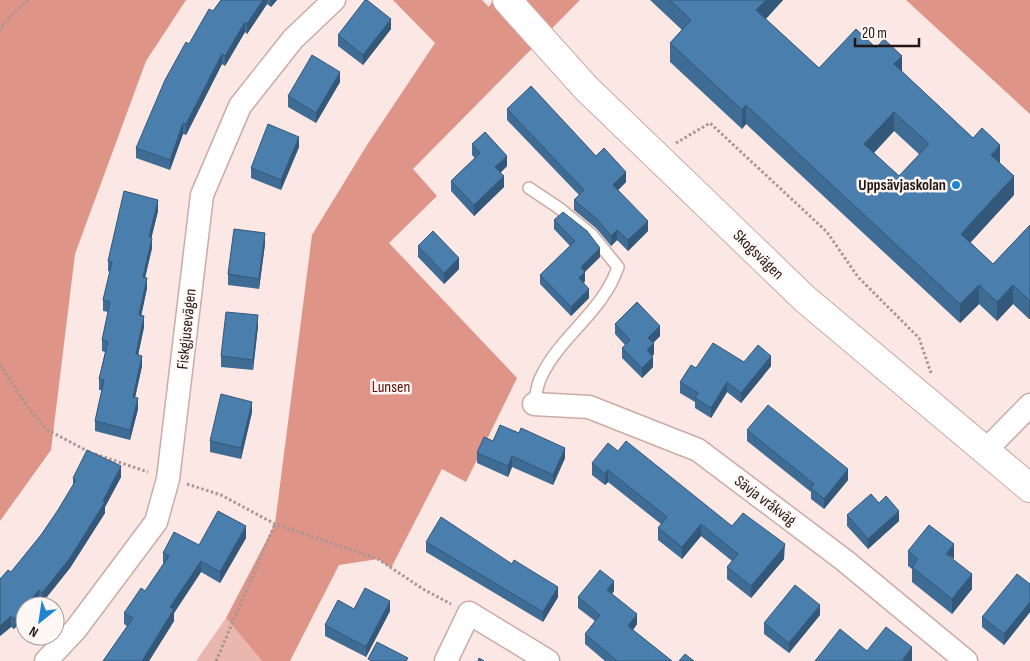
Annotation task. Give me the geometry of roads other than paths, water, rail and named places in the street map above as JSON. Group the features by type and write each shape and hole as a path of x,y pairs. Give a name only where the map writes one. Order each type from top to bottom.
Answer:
{"street":[{"name":"Fiskgjusevägen","path":"46,661 76,629 156,522 168,479 202,195 240,106 293,38 334,0"},
{"name":"Skogsvägen","path":"507,0 586,88 654,156 805,299 1030,488"},
{"name":"Sävja vråkväg","path":"534,404 589,407 698,450 844,560 966,661"},
{"path":"985,451 1030,405"},
{"path":"446,661 469,613 548,661"}],"lane":[{"path":"529,188 559,208 592,235 618,267 612,283 598,306 564,342 540,378 534,404"}],"place":[{"name":"Uppsävjaskolan","path":"956,185"}],"park label":[{"name":"Lunsen","path":"391,387"}]}
